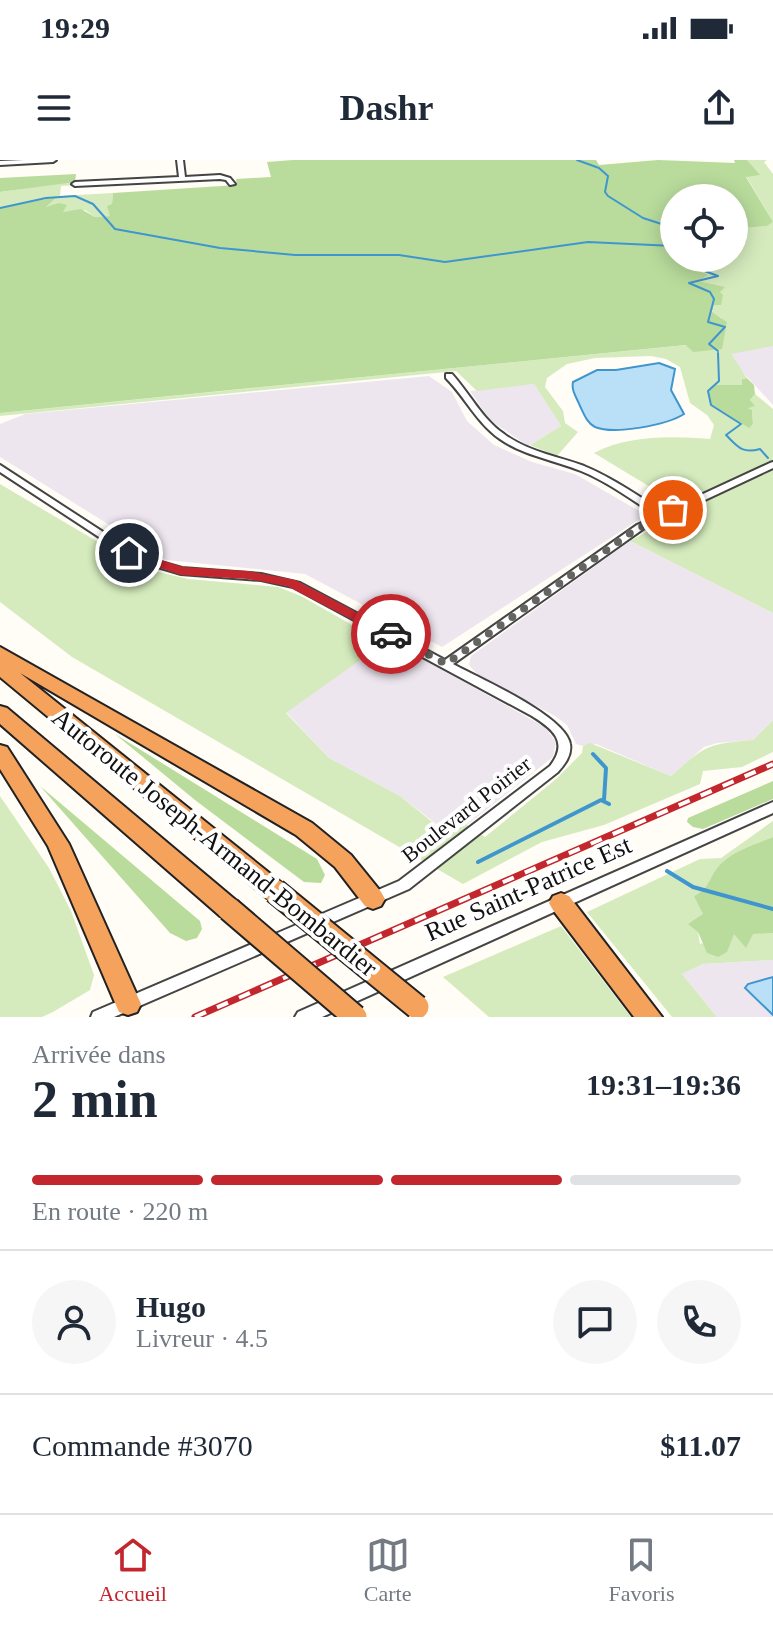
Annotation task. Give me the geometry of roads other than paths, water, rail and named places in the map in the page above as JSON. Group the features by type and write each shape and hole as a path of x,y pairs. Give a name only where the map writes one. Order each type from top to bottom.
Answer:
{"highway":[{"path":"0,653 304,829 335,852 373,899"},
{"name":"Autoroute Joseph-Armand-Bombardier","path":"0,667 424,1012"},
{"name":"Autoroute Joseph-Armand-Bombardier","path":"0,713 355,1017"},
{"path":"0,752 58,844 128,1004"},
{"path":"561,903 649,1017"}],"street":[{"path":"0,163 53,160"},
{"path":"180,160 182,177"},
{"path":"75,184 182,177 224,178 232,184"},
{"path":"449,376 467,395 483,422 504,439 533,453 592,473 662,515"},
{"path":"446,664 622,538 662,515 773,465"},
{"name":"Boulevard Poirier","path":"0,468 137,558 181,571 261,577 296,585 553,724 562,735 565,753 554,769 421,874 373,899 98,1017"},
{"name":"Rue Saint-Patrice Est","path":"304,1017 773,807"}],"water":[{"path":"659,363 675,369 671,390 684,414 640,428 604,429 590,423 575,394 573,382 597,370"},
{"path":"773,977 773,1015 745,988 748,984"}],"waterway":[{"path":"577,160 599,168 608,176 605,192 608,196 643,218 660,223"},
{"path":"0,208 46,198 75,196 93,204 115,229 220,248 295,255 399,255 445,262 588,242 660,245"},
{"path":"707,272 718,276 689,283 710,292 714,299 708,322 725,327 709,344 718,351"},
{"path":"718,353 719,381 708,391 711,405 741,424 726,435 734,443 744,450 760,449 768,458"},
{"path":"593,754 606,768 604,800"},
{"path":"478,862 601,800 609,804"},
{"path":"667,871 693,887 773,909"}],"railway":[{"path":"195,1017 773,764"}]}
